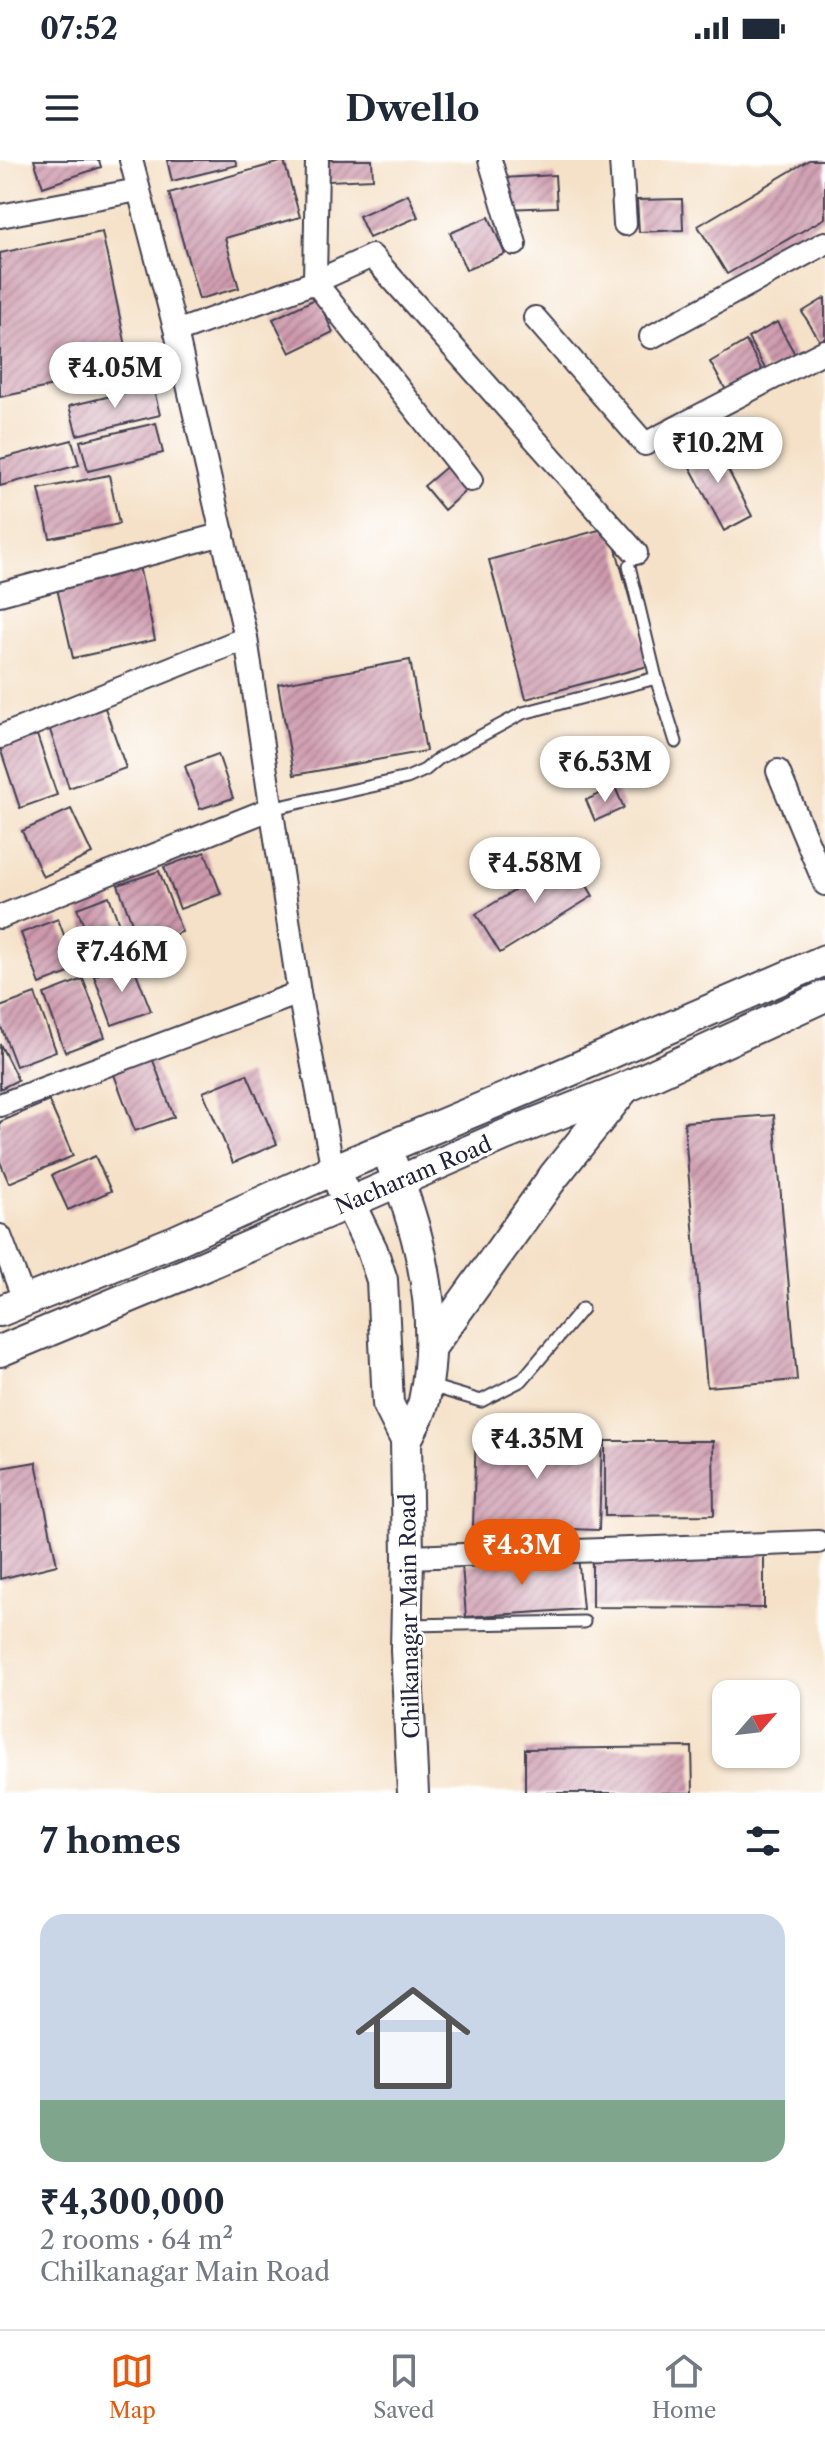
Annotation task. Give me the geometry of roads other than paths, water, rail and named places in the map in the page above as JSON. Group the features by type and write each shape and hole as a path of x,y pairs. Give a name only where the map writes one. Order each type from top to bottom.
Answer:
{"main road":[{"name":"Nacharam Road","path":"12,1306 175,1241 333,1170 825,960"},
{"name":"Nacharam Road","path":"0,1351 624,1088 825,996"},
{"path":"431,1347 554,1176 624,1088"},
{"path":"386,1148 414,1221 423,1260 431,1347 424,1404 406,1440"},
{"path":"333,1170 372,1250 382,1280 388,1404 406,1440"},
{"name":"Chilkanagar Main Road","path":"406,1440 407,1625 413,1793"}],"street":[{"path":"131,160 176,332 246,638 299,993 333,1170"},
{"path":"317,160 315,282 471,480"},
{"path":"490,160 515,244"},
{"path":"621,160 625,224"},
{"path":"0,216 138,190"},
{"path":"651,337 825,243"},
{"path":"176,332 315,282 372,256 632,559"},
{"path":"535,318 645,444 825,351"},
{"path":"1,588 223,534"},
{"path":"0,737 246,638"},
{"path":"778,771 825,884"},
{"path":"0,917 270,809"},
{"path":"0,1105 299,993"},
{"path":"0,1236 12,1306"},
{"path":"408,1557 818,1542"}],"lane":[{"path":"632,559 656,678 676,742"},
{"path":"270,809 407,778 523,713 656,678"},
{"path":"426,1384 481,1401 522,1380 582,1309"},
{"path":"407,1625 584,1622"}]}
